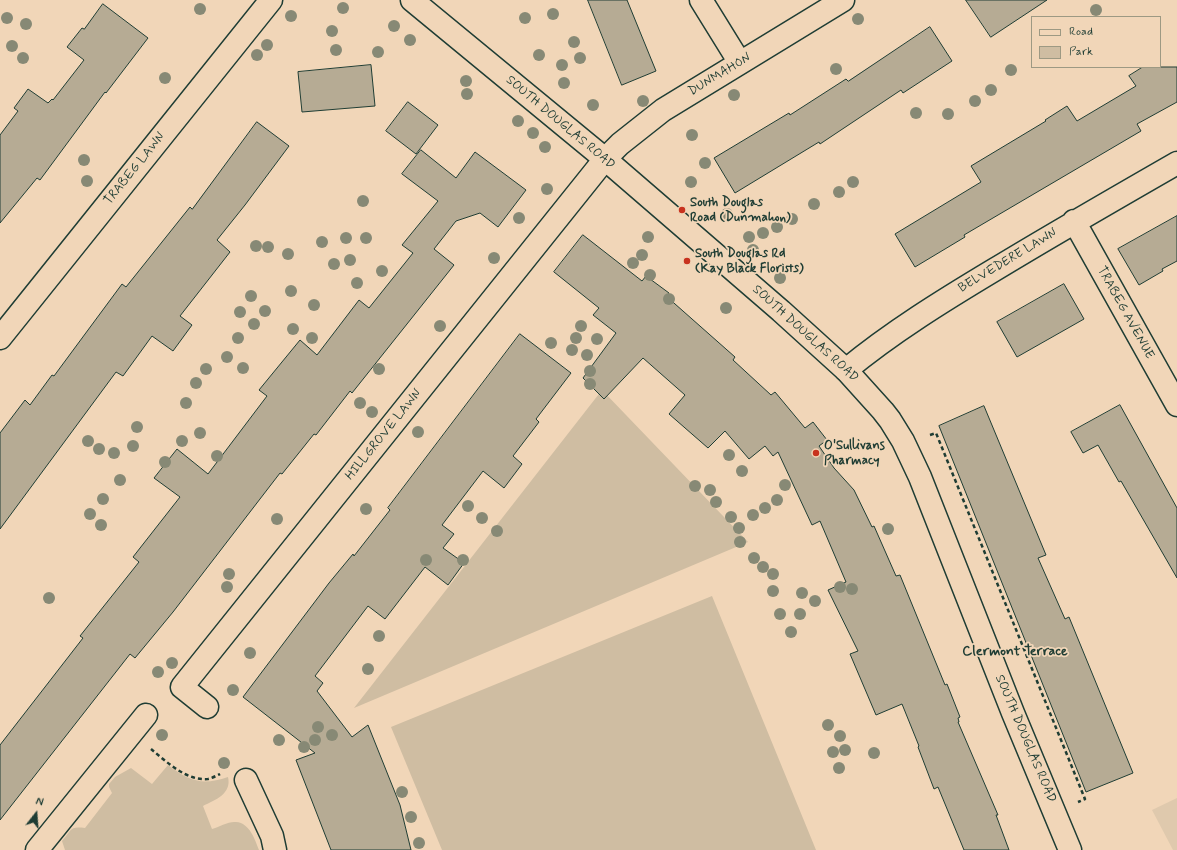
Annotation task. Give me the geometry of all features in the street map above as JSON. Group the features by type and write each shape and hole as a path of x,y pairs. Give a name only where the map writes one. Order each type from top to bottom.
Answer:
{"street":[{"name":"TRABEG LAWN","path":"0,338 271,0"},
{"name":"SOUTH DOUGLAS ROAD","path":"412,0 604,159 780,311 846,370 883,411 903,441 913,461 1013,713 1070,850"},
{"path":"701,0 740,63"},
{"name":"DUNMAHON","path":"604,159 620,144 663,110 843,0"},
{"name":"HILLGROVE LAWN","path":"207,707 182,687 604,159"},
{"name":"BELVEDERE LAWN","path":"846,370 862,357 948,298 1074,221 1177,163"},
{"name":"TRABEG AVENUE","path":"1074,221 1177,405"},
{"path":"37,850 146,715"},
{"path":"246,780 272,836 275,850"}],"path":[{"path":"936,433 1085,799"},
{"path":"132,732 167,763 185,774 197,778 209,779 226,772 246,780"}],"shaded area":[{"path":"1177,798 1177,850 1173,850 1152,810"}],"green space":[{"path":"602,390 748,542 354,708"},
{"path":"712,596 816,850 442,850 391,727"},
{"path":"168,765 183,775 196,780 211,781 228,777 229,783 222,796 203,806 212,829 230,822 241,823 245,825 251,833 259,850 65,850 62,841 73,828 85,828 112,793 109,784 115,777 131,768 152,784"}],"building":[{"path":"588,0 627,0 656,71 622,85"},
{"path":"966,0 1047,0 991,37"},
{"path":"103,4 148,38 106,93 105,92 40,180 37,178 0,223 0,135 18,111 14,108 28,89 48,103 52,99 53,100 84,60 67,47 82,28 84,29"},
{"path":"930,27 952,61 903,93 901,90 820,144 819,142 735,193 714,158 789,113 790,115 846,79 848,81"},
{"path":"371,65 375,106 302,112 298,72"},
{"path":"1177,67 1177,102 1137,124 1141,131 964,235 965,237 915,267 895,234 981,182 971,166 1046,121 1045,120 1067,106 1077,121 1136,86 1129,76 1141,68"},
{"path":"408,102 438,125 416,154 386,131"},
{"path":"257,122 289,146 217,240 230,252 180,316 192,325 173,351 152,336 123,376 116,372 0,529 0,433 25,400 30,405 52,375 54,376 122,284 126,287 190,207 192,209"},
{"path":"421,150 456,178 475,152 526,190 498,227 480,213 456,221 434,249 454,265 352,393 350,391 316,435 314,434 282,474 280,473 173,612 135,658 130,654 0,820 0,745 83,638 80,636 139,562 133,557 180,497 154,478 177,449 208,474 267,396 259,390 300,340 317,355 359,300 369,308 413,253 402,245 438,201 402,174"},
{"path":"1177,216 1177,261 1162,269 1163,271 1139,285 1118,249"},
{"path":"583,235 642,281 646,276 669,293 666,296 735,357 733,360 771,395 775,392 805,428 813,422 827,440 819,446 834,468 854,490 872,527 874,526 896,576 900,575 945,685 947,684 960,717 958,718 958,722 998,815 996,815 1009,850 964,850 938,787 934,789 902,704 876,715 850,654 858,651 828,590 846,582 820,521 812,525 778,452 773,456 765,446 749,459 725,431 708,448 669,414 685,395 643,358 604,399 583,378 616,333 593,315 599,308 554,272"},
{"path":"1064,284 1084,319 1017,357 997,322"},
{"path":"520,334 571,373 536,419 539,422 513,456 522,464 504,488 483,471 442,525 454,534 443,548 464,563 448,585 425,567 385,619 368,606 315,676 323,683 317,691 352,737 368,725 400,805 411,850 331,850 296,760 315,753 243,697 329,583 353,554 354,556 390,510 388,508"},
{"path":"1120,405 1177,508 1177,578 1121,481 1119,482 1098,445 1083,453 1071,432"},
{"path":"984,406 1046,555 1038,558 1065,619 1069,617 1133,773 1086,792 939,426"}],"place":[{"name":"South Douglas Road (Dunmahon)","path":"682,210"},
{"name":"South Douglas Rd (Kay Black Florists)","path":"687,261"},
{"name":"O'Sullivans Pharmacy","path":"816,453"}],"district":[{"name":"Clermont Terrace","path":"1015,652"}]}
